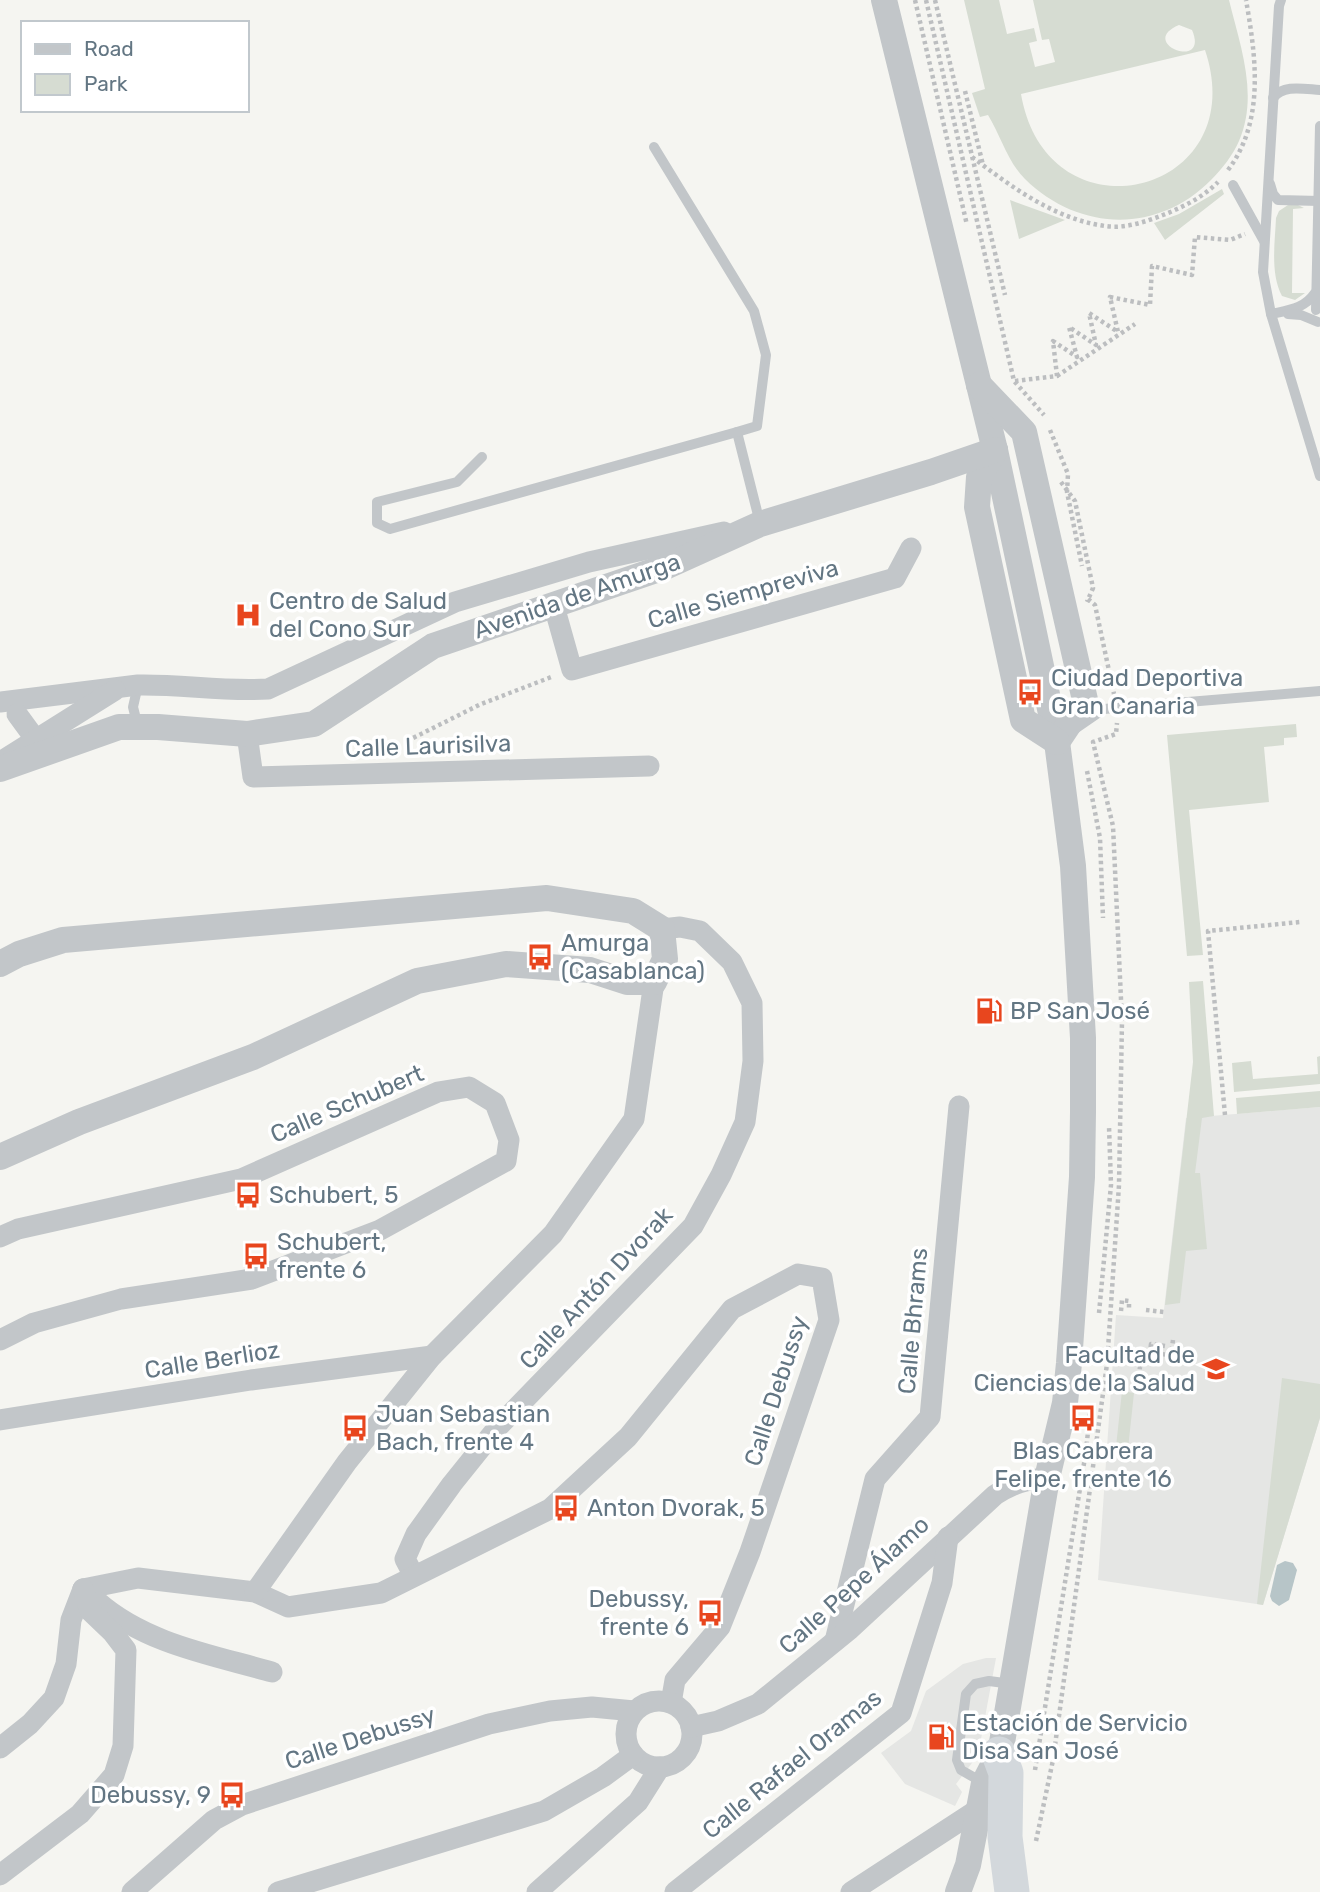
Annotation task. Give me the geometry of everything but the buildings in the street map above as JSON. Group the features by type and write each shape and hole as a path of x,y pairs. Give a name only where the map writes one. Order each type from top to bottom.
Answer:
{"highway":[{"path":"988,1782 1006,1773 1004,1837 1012,1892"}],"street":[{"path":"884,0 995,450 1057,742 1073,866 1083,1038 1081,1203 1066,1390 1047,1478 1012,1684 968,1865 958,1892"},
{"path":"977,383 1024,432 1095,704 1057,742"},
{"path":"995,450 1037,486"},
{"path":"995,450 979,477 977,508 1023,720 1057,742"},
{"name":"Avenida de Amurga","path":"6,711 128,686 156,685 235,691 268,689 455,602 589,562 760,524 995,450"},
{"path":"931,472 962,483 977,508"},
{"name":"Avenida de Amurga","path":"0,769 129,727 247,734 314,724 433,646 665,567 760,524"},
{"name":"Calle Siempreviva","path":"572,670 895,578 911,548"},
{"path":"554,606 572,670"},
{"path":"0,762 128,686"},
{"path":"6,711 49,711 129,727"},
{"path":"6,711 36,740"},
{"name":"Calle Laurisilva","path":"247,734 253,777 649,766"},
{"path":"0,964 19,954 63,940 547,898 633,911 662,929 665,959 654,982 634,1119 553,1234 432,1356 347,1462 255,1592"},
{"name":"Calle Antón Dvorak","path":"414,1576 405,1559 416,1534 452,1484 497,1428 693,1226 721,1175 744,1122 753,1061 752,1003 732,962 700,931 680,927 662,929"},
{"path":"0,1157 79,1122 253,1057 417,981 506,964 590,970 626,982 654,982"},
{"name":"Calle Schubert","path":"0,1237 18,1229 240,1179 438,1092 470,1087 495,1103 509,1140 506,1161 380,1230 251,1279 121,1299 34,1323 0,1340"},
{"name":"Calle Bhrams","path":"835,1641 875,1479 930,1417 959,1106"},
{"name":"Calle Debussy","path":"414,1576 550,1509 628,1437 733,1309 798,1274 822,1278 830,1320 750,1552 720,1627 675,1680 671,1703"},
{"name":"Calle Berlioz","path":"0,1420 251,1380 432,1356"},
{"name":"Calle Pepe Álamo","path":"691,1727 718,1721 758,1704 835,1641 995,1495 1010,1485 1029,1479 1047,1478"},
{"name":"Calle Rafael Oramas","path":"675,1892 901,1713 942,1583 948,1537"},
{"path":"83,1589 138,1578 255,1592 288,1607 381,1593 414,1576"},
{"path":"0,1748 30,1724 54,1698 66,1664 71,1620 83,1589"},
{"path":"83,1589 112,1614 156,1638 272,1672"},
{"path":"0,1875 80,1814 114,1775 122,1746 126,1650 114,1633 90,1611 83,1589"},
{"path":"651,1701 671,1703 681,1709 691,1727 692,1738 688,1749 672,1765 650,1766 633,1755 626,1738 629,1719 634,1712 651,1701"},
{"name":"Calle Debussy","path":"132,1892 214,1820 242,1805 489,1724 592,1707 634,1712"},
{"path":"278,1892 544,1811 603,1777 633,1755"},
{"path":"537,1892 638,1802 660,1767"},
{"path":"851,1892 988,1782"},
{"path":"988,1782 997,1892"}],"lane":[{"path":"1281,0 1263,272 1271,314 1320,476"},
{"path":"1273,98 1277,92 1286,89 1320,90"},
{"path":"1271,314 1319,317 1315,293 1320,126"},
{"path":"482,457 457,482 377,502 377,523 390,528 757,426 766,355 754,311 654,147"},
{"path":"1268,178 1278,200 1319,201"},
{"path":"1233,185 1264,242"},
{"path":"1271,314 1298,308 1315,293"},
{"path":"737,432 760,524"},
{"path":"589,562 604,575 595,593"},
{"path":"128,686 133,707 129,727"},
{"path":"1095,704 1320,691"},
{"path":"988,1782 961,1770 957,1760 966,1695 975,1684 989,1681 1012,1684"}],"path":[{"path":"935,0 1004,295"},
{"path":"972,157 1026,197 1105,226 1127,226 1152,220 1193,201 1223,176 1239,156 1247,139 1255,96 1246,0"},
{"path":"965,91 983,165"},
{"path":"1057,376 1053,341 1077,357 1069,327 1097,345 1089,313 1118,332 1110,297 1150,305 1152,266 1192,275 1195,237 1230,240 1257,229"},
{"path":"1003,381 1057,376 1135,324"},
{"path":"407,741 481,704 572,670"},
{"path":"1226,1115 1208,931 1300,922"},
{"path":"1121,1311 1122,1300 1129,1301 1129,1311"},
{"path":"1146,1311 1164,1312"},
{"path":"1165,1346 1151,1344 1150,1353 1171,1355 1173,1339"},
{"path":"1137,1390 1140,1367 1144,1367"}],"shaded area":[{"name":"Facultad de Ciencias de la Salud","path":"1320,1107 1320,1418 1263,1605 1098,1580 1116,1315 1163,1318 1186,1118"},
{"path":"1285,1561 1293,1563 1297,1570 1289,1600 1279,1606 1270,1596 1277,1565"},
{"name":"Estación de Servicio Disa San José","path":"996,1658 978,1755 956,1784 962,1792 955,1806 905,1784 881,1753 911,1731 926,1691 963,1664"}],"green space":[{"path":"964,0 999,0 1007,34 1034,28 1037,41 1029,43 1035,67 1055,62 1049,39 1042,40 1033,0 1229,0 1248,88 1245,124 1237,146 1211,180 1190,198 1167,210 1118,220 1094,217 1069,209 1046,196 1025,179 1009,156 988,115 980,117 972,93 985,89","holes":["1179,25 1192,30 1195,43 1192,49 1184,52 1169,46 1165,39 1168,32","1205,50 1212,100 1201,140 1175,168 1141,183 1104,185 1068,171 1038,141 1021,94"]},
{"path":"1222,189 1224,194 1165,240 1154,223 1179,214"},
{"path":"1010,200 1065,220 1019,239"},
{"path":"1288,205 1304,208 1293,209 1292,293 1305,293 1295,300 1282,296 1275,268 1276,218 1279,211"},
{"path":"1296,724 1297,737 1284,738 1284,745 1264,747 1269,802 1189,810 1203,955 1187,956 1167,735"},
{"path":"1203,981 1214,1116 1202,1118 1195,1173 1200,1173 1207,1249 1186,1251 1180,1303 1165,1305 1193,1062 1189,982"},
{"path":"1320,1056 1320,1084 1234,1092 1232,1063 1251,1061 1253,1079 1318,1074 1317,1057"},
{"path":"1320,1091 1320,1107 1237,1114 1236,1098"},
{"path":"1282,1378 1320,1384 1320,1418 1263,1605 1257,1604"},
{"path":"1122,1391 1134,1393 1127,1458 1115,1456"}],"place":[{"name":"Centro de Salud del Cono Sur","path":"248,615"},
{"name":"Ciudad Deportiva Gran Canaria","path":"1030,692"},
{"name":"Amurga (Casablanca)","path":"540,957"},
{"name":"BP San José","path":"989,1011"},
{"name":"Schubert, 5","path":"248,1195"},
{"name":"Schubert, frente 6","path":"256,1256"},
{"name":"Facultad de Ciencias de la Salud","path":"1216,1369"},
{"name":"Blas Cabrera Felipe, frente 16","path":"1083,1418"},
{"name":"Juan Sebastian Bach, frente 4","path":"355,1428"},
{"name":"Anton Dvorak, 5","path":"566,1508"},
{"name":"Debussy, frente 6","path":"710,1613"},
{"name":"Estación de Servicio Disa San José","path":"941,1737"},
{"name":"Debussy, 9","path":"232,1795"}]}
